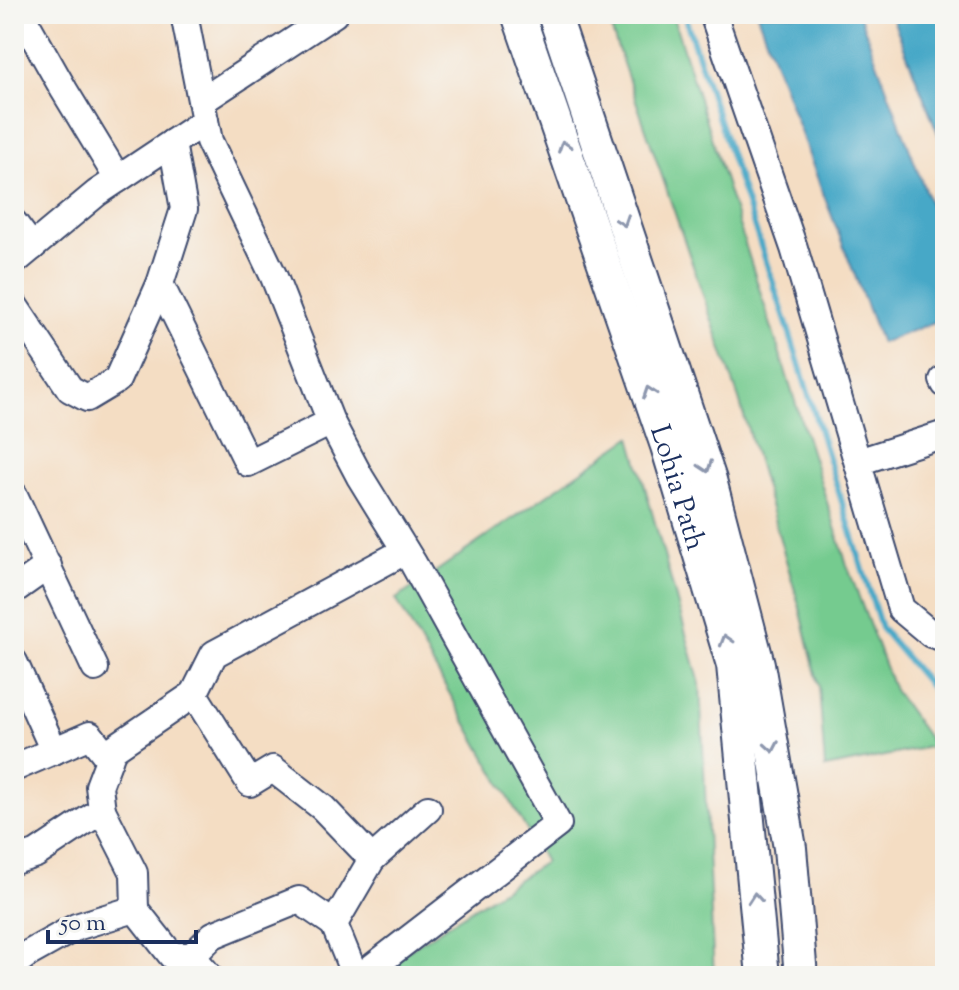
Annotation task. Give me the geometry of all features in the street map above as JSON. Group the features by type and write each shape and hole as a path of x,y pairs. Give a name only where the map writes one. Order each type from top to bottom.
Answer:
{"main road":[{"name":"Lohia Path","path":"518,14 667,446 733,665 763,976"},
{"name":"Lohia Path","path":"554,14 710,480 758,664 790,848 801,976"}],"street":[{"path":"21,14 118,179"},
{"path":"184,14 209,141 274,277 331,422 360,477 405,551 558,824 358,976 334,924 299,900 213,935 200,966 172,956 135,909 134,873 102,810 99,786 113,749 194,694 214,654 405,551"},
{"path":"14,223 23,254 97,193 172,143 204,111 334,14"},
{"path":"713,14 794,248 901,609 931,634 945,638"},
{"path":"14,305 70,389 87,398 117,380 160,284 184,209 172,143"},
{"path":"160,284 248,463 331,422"},
{"path":"858,462 945,434"},
{"path":"14,495 95,668"},
{"path":"14,590 48,566"},
{"path":"14,662 54,751"},
{"path":"194,694 250,783 273,769 323,808 372,859"},
{"path":"14,768 90,735 109,759"},
{"path":"334,924 372,859 428,809"},
{"path":"14,861 36,854 102,810"},
{"path":"14,964 76,927 135,909"}],"green space":[{"path":"606,14 672,14 847,565 894,690 934,746 825,768 819,687 800,608 739,399"},
{"path":"631,437 700,684 714,976 368,976 545,862 396,599"}],"water":[{"path":"757,14 859,14 945,244 945,318 881,343"},
{"path":"891,14 945,14 945,150 941,141"}],"waterway":[{"path":"684,14 787,325 881,628 945,704"}]}
